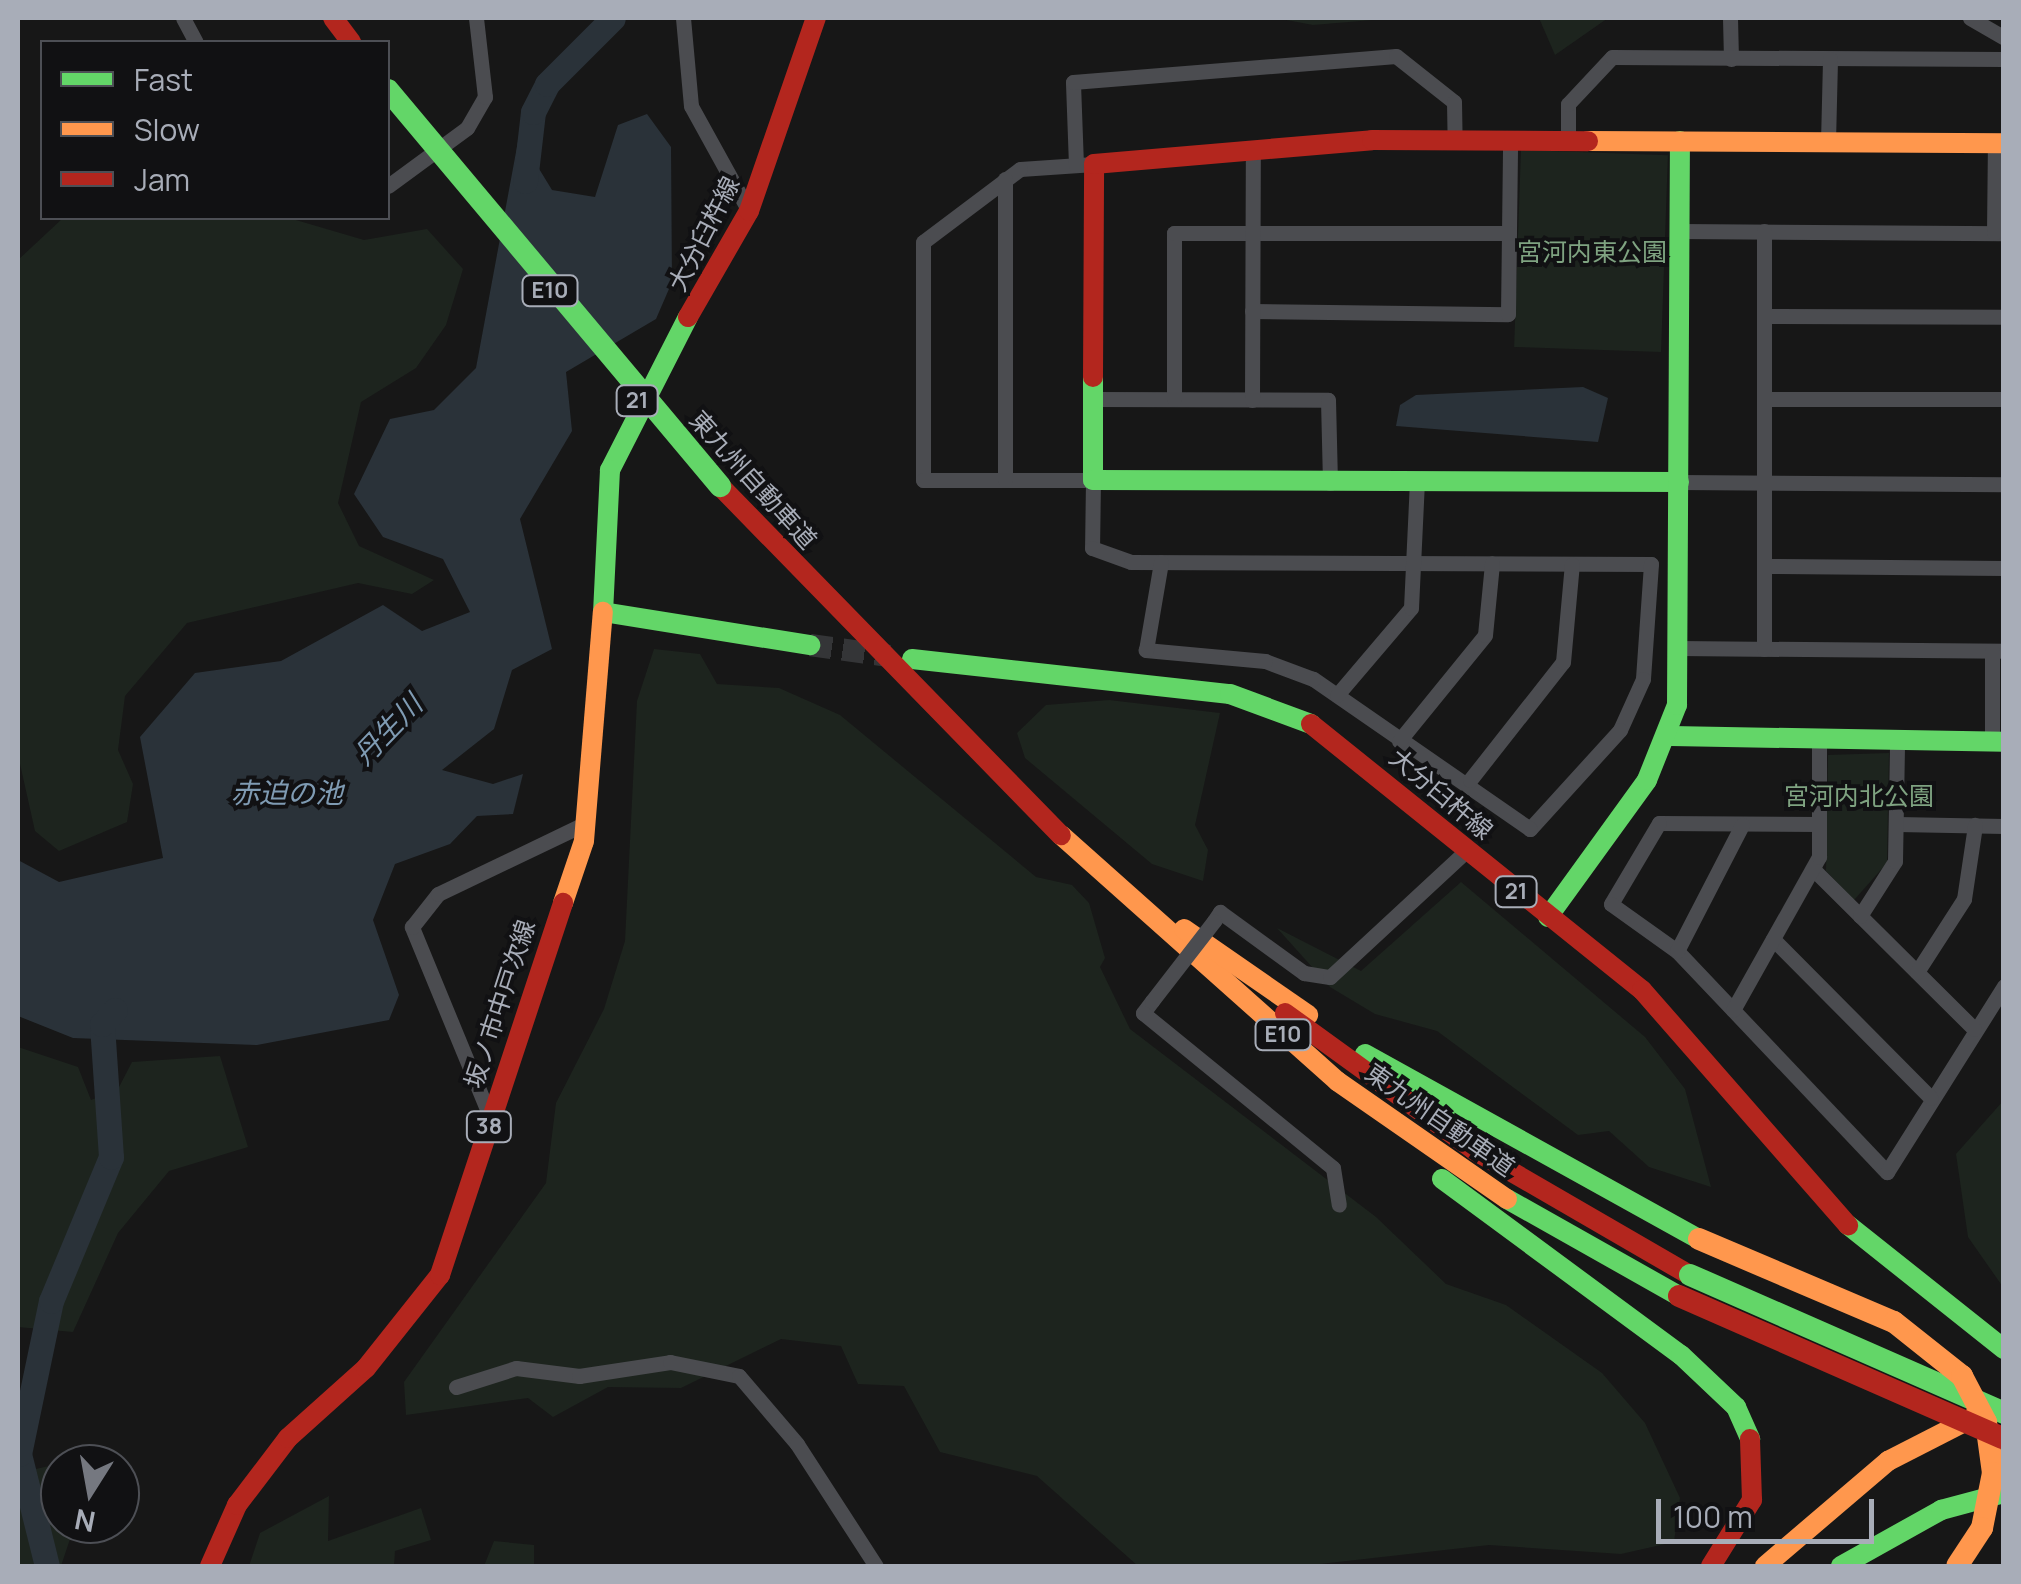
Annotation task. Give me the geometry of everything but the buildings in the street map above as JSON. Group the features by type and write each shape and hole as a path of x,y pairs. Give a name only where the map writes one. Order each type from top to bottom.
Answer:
{"main road":[{"path":"333,18 350,40"},
{"name":"大分臼杵線","path":"603,612 610,470 627,422 749,212 816,18"},
{"name":"東九州自動車道","path":"390,92 720,486 1003,783 1337,1081 1530,1215 2004,1438"},
{"path":"1679,482 1093,480 1085,164 1254,150 1455,140 1999,142"},
{"path":"1548,917 1671,736 1678,648 1680,141"},
{"path":"603,612 810,646"},
{"name":"坂ノ市中戸次線","path":"210,1566 237,1506 288,1438 366,1368 440,1275 586,823 603,612"},
{"name":"大分臼杵線","path":"912,659 1230,694 1278,708 1321,728 1466,851 1642,990 1804,1183 1901,1274 2004,1349"},
{"name":"東九州自動車道","path":"936,712 1178,925 1412,1108 1685,1285 2004,1410"},
{"path":"1671,736 1998,742"},
{"path":"1003,783 1293,1066 1722,1390 1745,1424 1755,1479 1744,1520 1711,1566"},
{"path":"1178,925 1454,1109 1699,1240 1894,1322 1962,1376 1986,1422 1993,1473 1982,1528 1957,1566"},
{"path":"1765,1566 1908,1447 2004,1410"},
{"path":"1840,1566 1941,1510 2004,1493"}],"street":[{"path":"182,18 195,40"},
{"path":"390,185 467,128 485,97 476,18"},
{"path":"683,18 691,106 749,212"},
{"path":"1730,18 1730,58"},
{"path":"1970,18 2004,38"},
{"path":"1160,562 1146,650 1265,661 1337,695 1399,741 1470,780 1530,829 1633,710 1651,564 1160,562 1102,558 1092,548 1093,480 923,480 922,283 932,229 1020,168 1085,164 1073,82 1396,56 1454,102 1455,140"},
{"path":"1568,141 1568,104 1612,58 2004,59"},
{"path":"1828,142 1830,60"},
{"path":"1252,311 1508,314 1510,140"},
{"path":"1680,231 1999,232 1999,142"},
{"path":"1252,400 1254,150"},
{"path":"1005,179 1005,480"},
{"path":"1764,231 1764,649"},
{"path":"1174,399 1174,233 1509,233"},
{"path":"1764,316 2004,317"},
{"path":"1093,399 1328,400 1330,483"},
{"path":"1765,399 2004,400"},
{"path":"1679,482 2004,484"},
{"path":"1337,695 1411,608 1417,483"},
{"path":"1399,741 1485,635 1492,563"},
{"path":"1470,780 1564,662 1572,564"},
{"path":"1766,566 2004,568"},
{"path":"1678,648 1998,651 1998,742"},
{"path":"1733,1010 1812,869 1819,824 1819,740"},
{"path":"1860,916 1892,868 1897,824 1897,741"},
{"path":"491,1119 412,928 438,894 586,823"},
{"path":"1819,824 1659,823 1611,904 1677,952 1887,1172 2004,986"},
{"path":"1897,824 2004,826"},
{"path":"1677,952 1742,825"},
{"path":"1917,972 1964,899 1975,826"},
{"path":"1339,1204 1333,1168 1143,1013 1220,912 1304,973 1330,977 1466,851"},
{"path":"1812,869 1974,1029"},
{"path":"1773,939 1931,1098"},
{"path":"456,1387 516,1368 579,1376 670,1362 740,1376 797,1444 876,1566"}],"green space":[{"path":"1276,18 1396,18 1313,25"},
{"path":"1539,18 1608,18 1555,55"},
{"name":"宮河内東公園","path":"1521,150 1668,155 1661,352 1514,347"},
{"path":"61,220 296,220 364,240 427,229 463,269 446,325 416,368 361,402 338,503 359,546 434,580 412,594 358,583 187,623 125,696 118,750 133,784 127,822 59,851 35,831 18,755 18,260"},
{"path":"654,649 700,654 717,684 779,688 840,715 1036,877 1072,885 1089,903 1105,958 1100,967 1130,1029 1376,1217 1446,1284 1506,1305 1602,1373 1645,1423 1680,1498 1674,1542 1621,1554 1489,1545 1302,1566 1138,1566 1037,1476 940,1452 904,1386 858,1384 841,1346 781,1339 681,1388 608,1387 553,1417 528,1398 406,1415 404,1382 546,1183 556,1103 604,1009 625,941 637,701"},
{"path":"1109,700 1220,713 1195,825 1208,850 1203,881 1152,864 1025,758 1017,733 1046,705"},
{"name":"宮河内北公園","path":"1889,753 1887,863 1854,900 1826,871 1828,755"},
{"path":"1461,882 1645,1037 1685,1089 1711,1187 1649,1167 1609,1131 1578,1135 1437,1031 1375,1014 1330,987 1277,928 1361,971"},
{"path":"18,1047 78,1067 91,1100 118,1089 132,1062 220,1056 248,1147 169,1171 118,1233 73,1332 18,1327"},
{"path":"2003,1101 2003,1287 1968,1237 1956,1154"},
{"path":"40,1468 40,1544 68,1544 61,1566 18,1566 18,1473"},
{"path":"329,1496 328,1541 421,1508 431,1540 395,1551 394,1566 249,1566 260,1533"},
{"path":"494,1541 534,1545 534,1566 484,1566"}],"water":[{"name":"赤迫の池","path":"647,114 671,147 672,282 656,319 566,372 572,431 520,519 552,649 512,670 494,729 442,770 493,784 523,774 513,814 477,816 450,844 395,864 373,920 399,995 389,1020 257,1045 73,1038 18,1016 18,860 59,882 163,858 140,737 195,673 281,661 383,605 422,631 470,612 443,559 383,537 354,494 390,419 434,410 476,368 519,136 552,190 595,197 618,125"},
{"path":"1583,387 1608,398 1598,442 1396,426 1400,405 1416,395"}],"waterway":[{"name":"丹生川","path":"525,181 533,112 547,84 613,18"},
{"name":"丹生川","path":"47,1566 19,1454 51,1301 111,1157 102,1024 115,1010"}],"tunnel":[{"path":"810,645 889,656"}],"traffic: fast":[{"path":"390,92 720,486"},
{"path":"1548,917 1647,780 1677,705 1680,141"},
{"path":"688,317 610,470 603,612 810,645"},
{"path":"1093,377 1093,480 1679,482"},
{"path":"912,659 1230,694 1311,724"},
{"path":"1671,736 2004,742"},
{"path":"1365,1054 1699,1239"},
{"path":"1442,1179 1681,1355 1736,1407 1750,1439"},
{"path":"1507,1199 1679,1296"},
{"path":"1848,1225 2004,1349"},
{"path":"1690,1275 2004,1413"},
{"path":"1841,1566 1941,1510 2004,1493"}],"traffic: slow":[{"path":"1588,141 2004,143"},
{"path":"563,903 584,841 603,612"},
{"path":"1061,835 1337,1081 1507,1199"},
{"path":"1184,929 1308,1015"},
{"path":"1699,1239 1894,1322 1962,1376 1986,1422 1993,1473 1982,1528 1957,1566"},
{"path":"1765,1566 1888,1461 1978,1415"}],"traffic: jam":[{"path":"333,18 350,40"},
{"path":"688,317 749,211 816,18"},
{"path":"1093,377 1094,164 1372,140 1588,141"},
{"path":"720,486 1061,835"},
{"path":"1311,724 1642,990 1848,1225"},
{"path":"210,1566 237,1505 288,1438 366,1368 440,1275 563,903"},
{"path":"1285,1013 1474,1150 1690,1275"},
{"path":"1679,1296 2002,1438"},
{"path":"1711,1566 1752,1500 1750,1439"}]}
